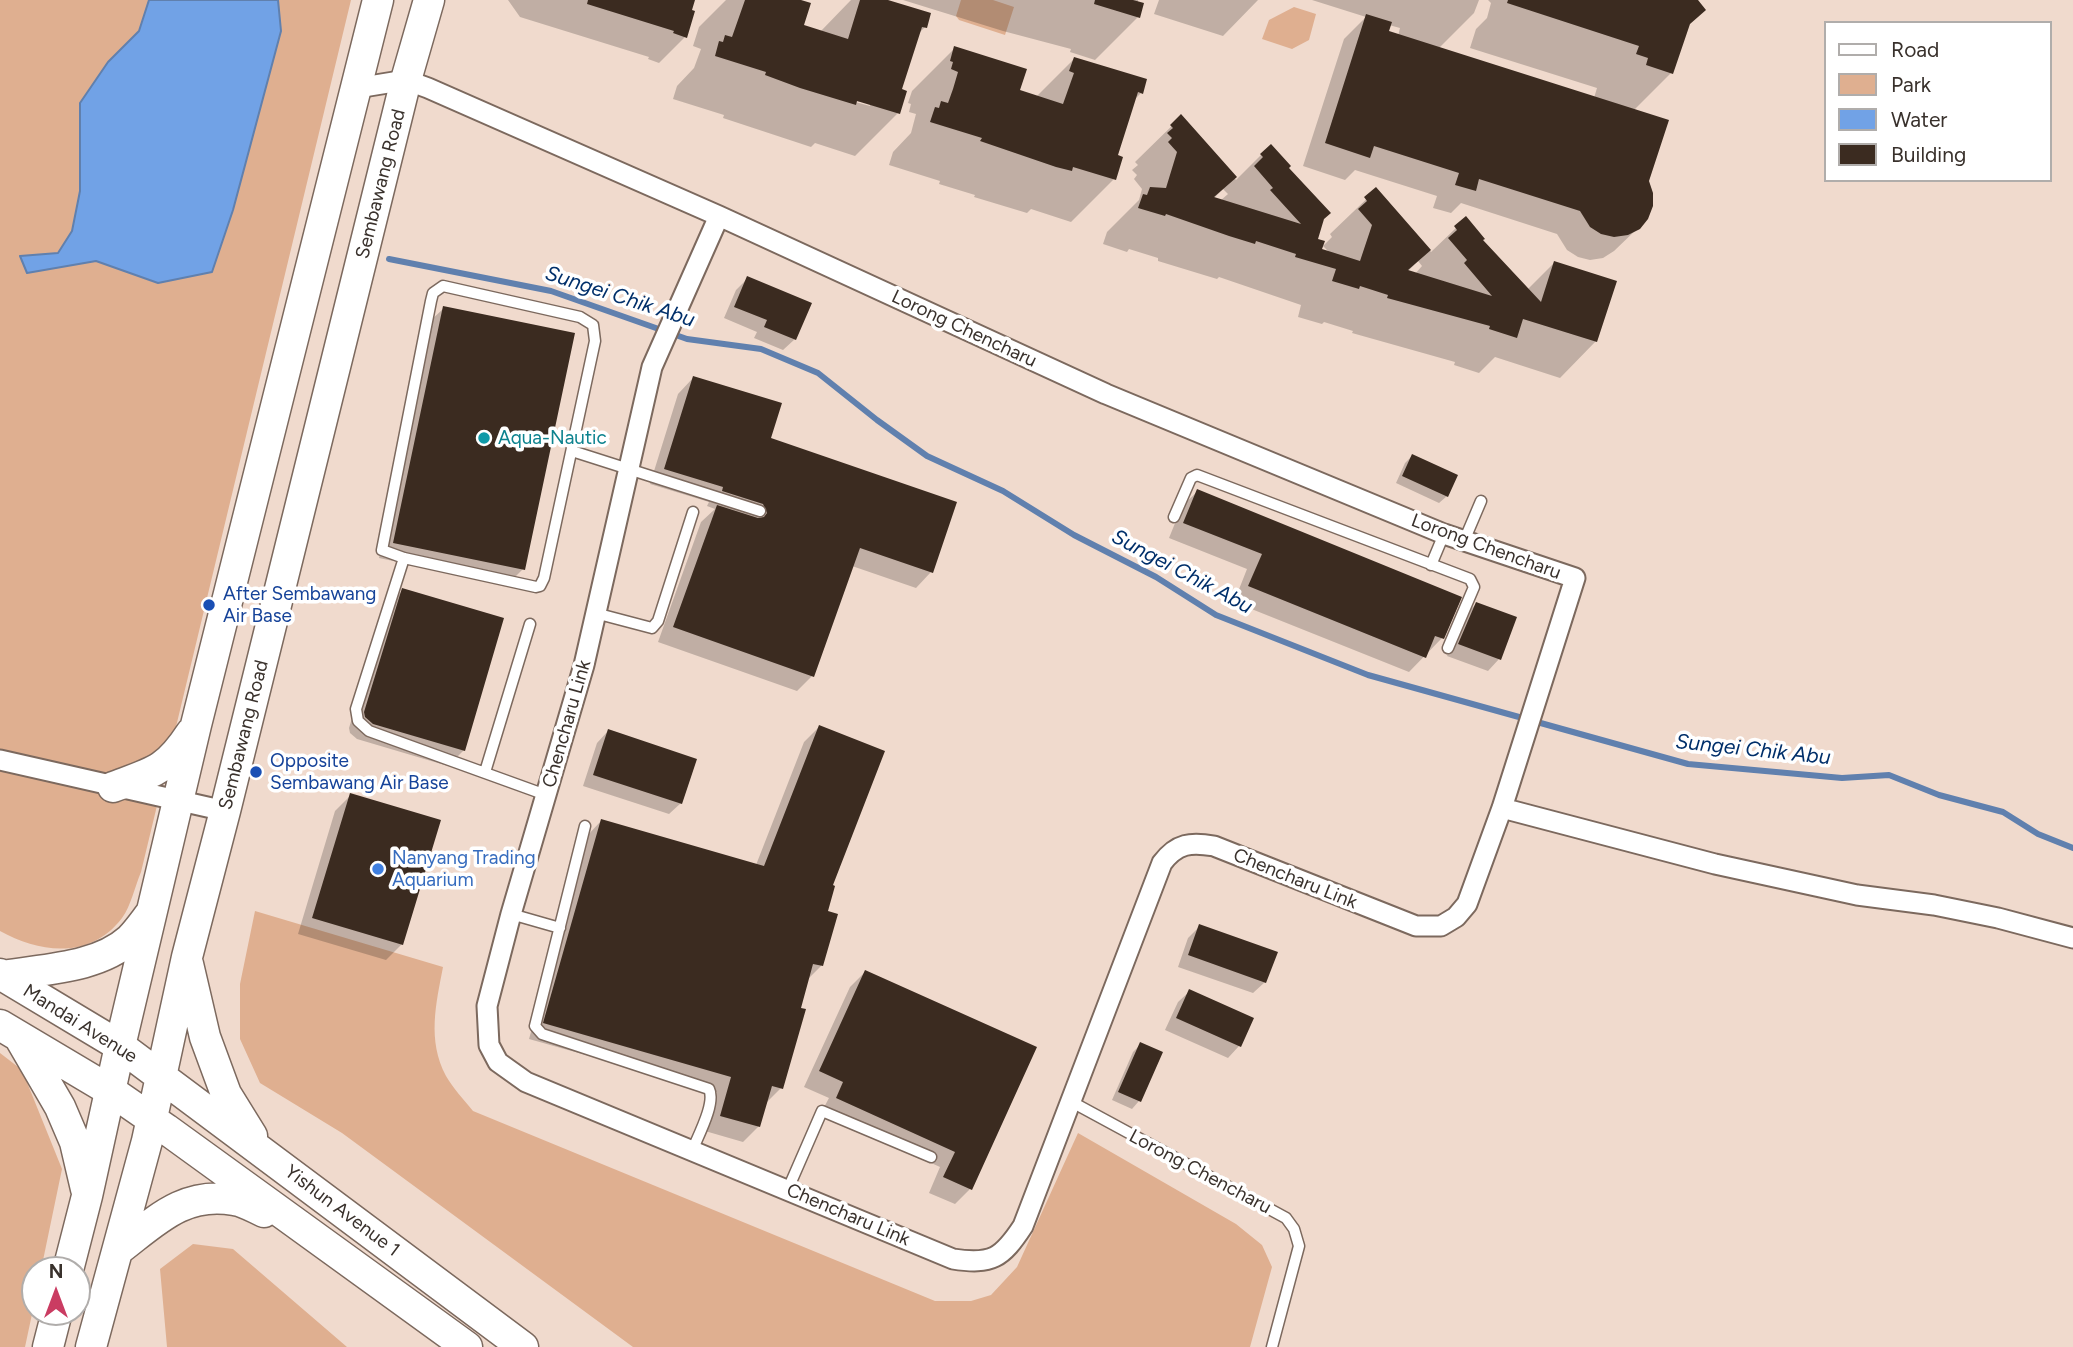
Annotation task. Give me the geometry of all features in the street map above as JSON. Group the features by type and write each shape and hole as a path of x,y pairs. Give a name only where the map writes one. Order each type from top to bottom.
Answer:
{"main road":[{"path":"72,1256 178,801 378,0"},
{"name":"Sembawang Road","path":"91,1347 152,1119 187,957 406,80 429,0"},
{"path":"113,787 156,771 177,754 197,725"},
{"path":"2,975 69,965 106,954 129,940 154,910"},
{"path":"187,957 205,1037 226,1094 262,1151"},
{"name":"Mandai Avenue","path":"2,975 120,1046 160,1075"},
{"path":"9,1030 60,1107 75,1142 87,1196"},
{"name":"Mandai Avenue","path":"9,1030 111,1091 152,1119"},
{"name":"Yishun Avenue 1","path":"160,1075 523,1347"},
{"name":"Yishun Avenue 1","path":"152,1119 467,1347"},
{"path":"118,1250 180,1205 205,1199 235,1200 301,1227"},
{"path":"48,1347 53,1326"}],"street":[{"path":"357,88 406,80"},
{"name":"Lorong Chencharu","path":"406,80 719,216 1106,394 1444,534 1575,578"},
{"name":"Chencharu Link","path":"719,216 655,355 584,664 487,1006 489,1045 498,1062 526,1082 953,1259 976,1262 993,1258 1008,1248 1023,1226 1162,863 1170,852 1183,844 1214,846 1416,926 1441,926 1456,917 1467,904 1502,808 1575,578"},
{"path":"0,760 225,811"},
{"path":"1502,808 1715,864 1857,895 1934,905 1998,918 2073,938"}],"lane":[{"path":"443,286 453,286 580,317 593,325 595,341 544,578 540,586 530,587 404,558 384,552 382,543 433,293 443,286"},
{"path":"572,450 760,511"},
{"path":"1174,517 1191,478 1197,475 1473,582 1474,587 1448,648"},
{"path":"1464,541 1481,500"},
{"path":"596,612 652,628 658,621 693,512"},
{"path":"1431,565 1444,534"},
{"path":"404,558 356,709 358,721 369,731 547,795"},
{"path":"485,772 530,624"},
{"path":"585,826 535,1026 542,1034 709,1089 712,1098 692,1151"},
{"path":"511,914 559,928"},
{"name":"Lorong Chencharu","path":"1069,1101 1286,1219 1294,1229 1299,1246 1272,1347"},
{"path":"788,1189 822,1111 931,1157"}],"green space":[{"path":"0,0 351,0 141,872 125,913 110,931 96,941 65,948 32,944 0,931"},
{"path":"961,0 993,0 1014,7 1005,35 959,20 956,16"},
{"path":"1294,7 1316,14 1309,40 1292,49 1262,39 1269,20"},
{"path":"255,911 443,967 435,1022 437,1049 446,1076 473,1111 935,1301 971,1301 991,1295 1017,1267 1078,1133 1236,1224 1262,1245 1272,1267 1250,1347 633,1347 342,1133 260,1083 240,1039 240,984"},
{"path":"0,1053 22,1070 62,1169 44,1256 21,1256 21,1326 29,1326 25,1347 0,1347"},
{"path":"193,1244 233,1249 347,1347 167,1347 160,1269"}],"water":[{"path":"149,0 278,0 281,31 233,210 212,272 158,283 96,261 27,273 20,256 58,253 72,231 80,191 80,103 108,62 139,31"}],"building":[{"path":"588,0 695,0 692,10 695,11 687,38 673,33 674,31 587,4"},
{"path":"745,0 801,0 811,3 804,25 848,39 860,0 888,0 931,13 927,28 922,27 902,89 907,91 900,114 857,101 856,105 800,88 765,75 766,72 715,56 719,41 723,42 725,35 732,37"},
{"path":"1095,0 1133,0 1144,3 1140,18 1094,4"},
{"path":"1508,0 1698,0 1706,10 1690,24 1673,74 1646,65 1648,58 1636,54 1639,46 1507,3"},
{"path":"1366,14 1392,22 1389,31 1669,120 1649,181 1653,206 1648,219 1640,229 1628,235 1614,237 1601,234 1590,227 1580,211 1479,179 1476,191 1455,185 1459,173 1374,146 1370,158 1325,143"},
{"path":"954,46 1027,69 1020,90 1063,104 1074,73 1069,71 1074,57 1147,79 1143,94 1138,92 1118,155 1123,157 1116,180 1073,167 1072,171 1056,167 980,141 982,138 930,122 935,107 939,108 941,101 948,103 953,89 958,72 951,69"},
{"path":"1181,114 1237,177 1214,197 1301,224 1270,190 1273,188 1254,166 1263,157 1260,154 1271,144 1291,166 1289,168 1331,213 1324,219 1318,239 1325,241 1322,249 1360,261 1372,225 1358,209 1367,201 1364,197 1376,187 1431,250 1408,270 1492,296 1464,263 1467,260 1448,238 1457,230 1454,226 1466,216 1485,239 1483,240 1541,302 1554,261 1617,281 1597,342 1523,319 1517,338 1489,329 1490,326 1387,298 1388,295 1360,286 1359,289 1332,281 1336,269 1295,257 1296,254 1138,208 1143,194 1147,195 1150,187 1166,188 1177,152 1168,142 1172,138 1167,133 1173,128 1170,125"},
{"path":"747,276 812,303 796,340 764,327 767,320 734,307"},
{"name":"Aqua-Nautic","path":"443,306 575,333 525,570 393,543"},
{"path":"693,376 782,403 771,438 957,502 933,573 860,548 814,677 673,627 717,505 758,518 767,513 763,504 722,491 723,487 664,469"},
{"path":"1412,454 1458,475 1448,497 1402,476"},
{"path":"1197,489 1462,597 1444,639 1435,636 1426,658 1248,586 1262,554 1183,523"},
{"path":"402,588 504,618 465,751 373,724 365,717 364,712"},
{"path":"1476,602 1517,617 1501,660 1458,644"},
{"path":"819,725 885,751 833,885 835,886 828,911 838,914 823,966 813,964 801,1008 806,1009 783,1089 772,1086 760,1127 720,1116 731,1077 543,1023 601,819 764,866"},
{"path":"608,729 697,759 682,804 593,775"},
{"path":"350,793 441,820 403,945 312,918"},
{"path":"1199,924 1278,952 1266,983 1188,955"},
{"path":"865,970 1037,1047 972,1190 943,1177 955,1152 836,1098 843,1082 819,1071"},
{"path":"1189,989 1254,1018 1241,1047 1176,1018"},
{"path":"1140,1042 1163,1052 1141,1102 1118,1092"}],"waterway":[{"name":"Sungei Chik Abu","path":"389,259 551,291 687,339 761,349 818,373 927,456 1003,491 1074,535 1156,577 1216,615 1368,675 1688,764 1842,778 1889,775 1939,795 2003,812 2038,834 2073,848"}],"place":[{"name":"Aqua-Nautic","path":"484,438"},
{"name":"After Sembawang Air Base","path":"209,605"},
{"name":"Opposite Sembawang Air Base","path":"256,772"},
{"name":"Nanyang Trading Aquarium","path":"378,869"}]}
